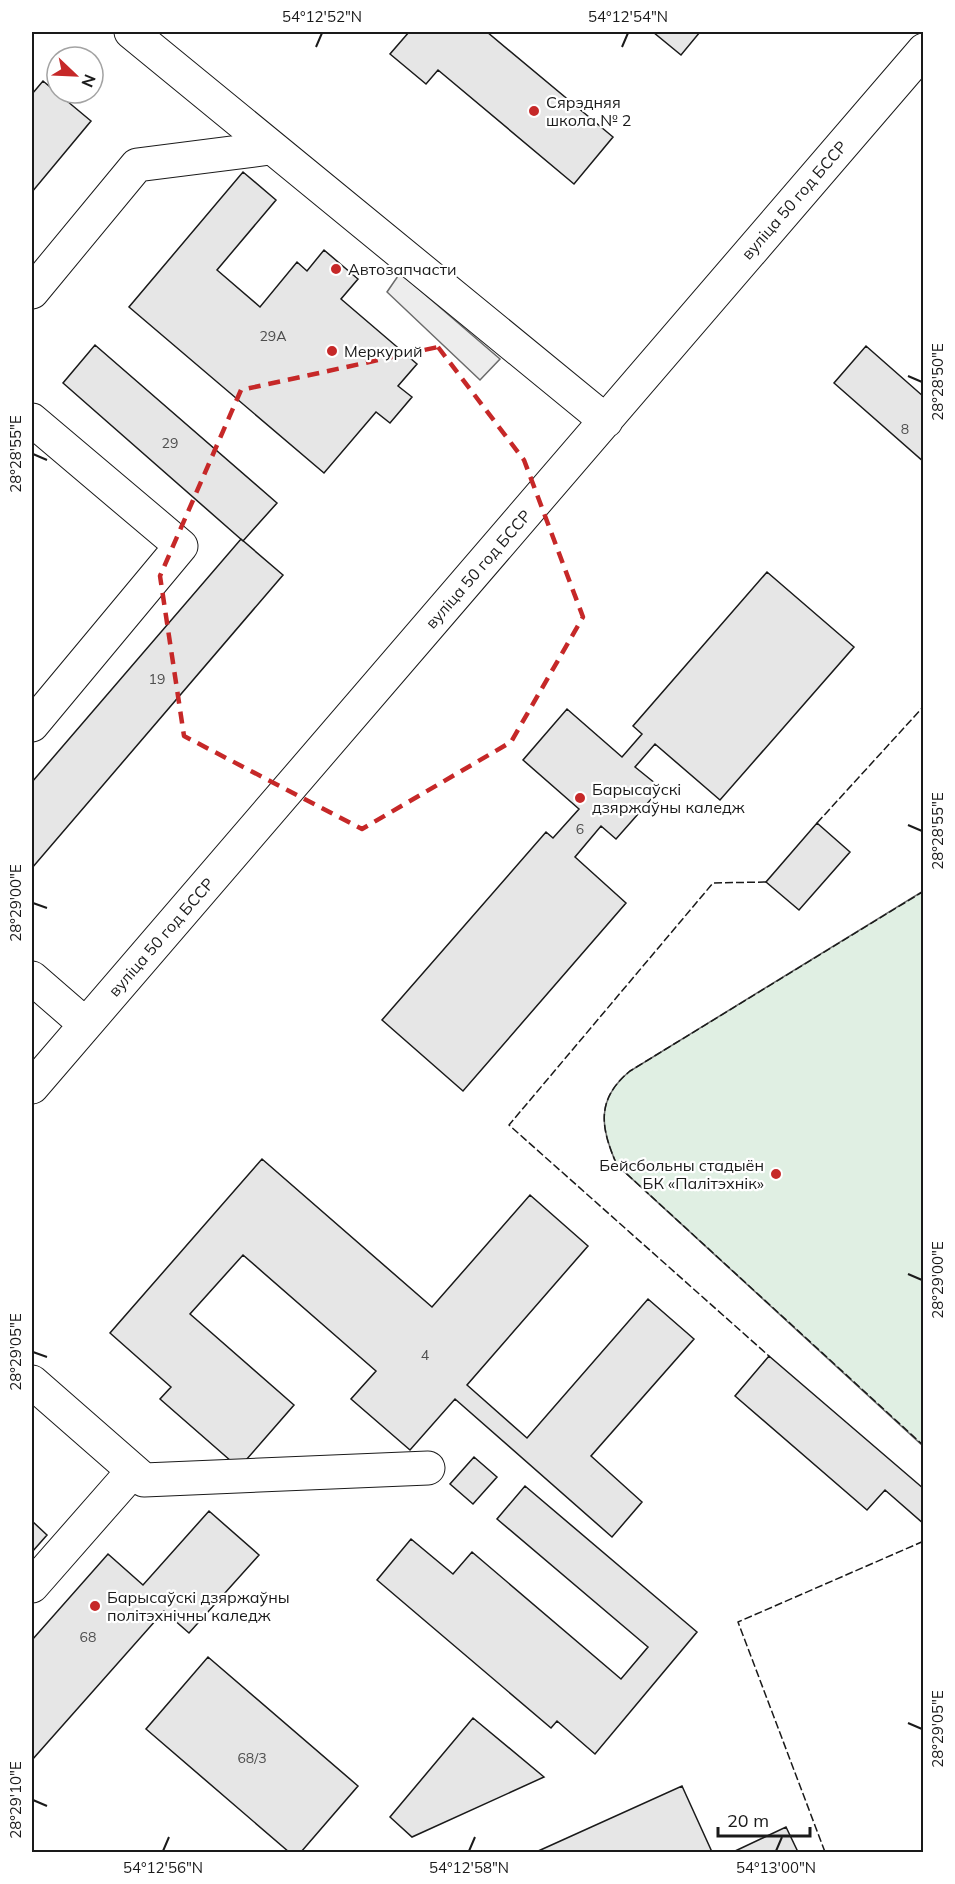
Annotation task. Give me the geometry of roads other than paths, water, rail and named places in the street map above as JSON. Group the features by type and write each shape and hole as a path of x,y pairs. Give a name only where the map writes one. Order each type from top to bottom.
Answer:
{"street":[{"path":"131,32 606,421"},
{"name":"вуліца 50 год БССР","path":"32,1087 924,50"},
{"path":"32,292 137,165 270,148"},
{"path":"32,420 181,546 32,725"},
{"path":"32,978 85,1024"},
{"path":"32,1382 144,1480 428,1468"},
{"path":"32,1586 133,1471"}],"place":[{"name":"Сярэдняя школа № 2","path":"534,111"},
{"name":"Автозапчасти","path":"336,269"},
{"name":"Меркурий","path":"332,351"},
{"name":"Барысаўскі дзяржаўны каледж","path":"580,798"},
{"name":"Бейсбольны стадыён БК «Палітэхнік»","path":"776,1174"},
{"name":"Барысаўскі дзяржаўны політэхнічны каледж","path":"95,1606"}]}
